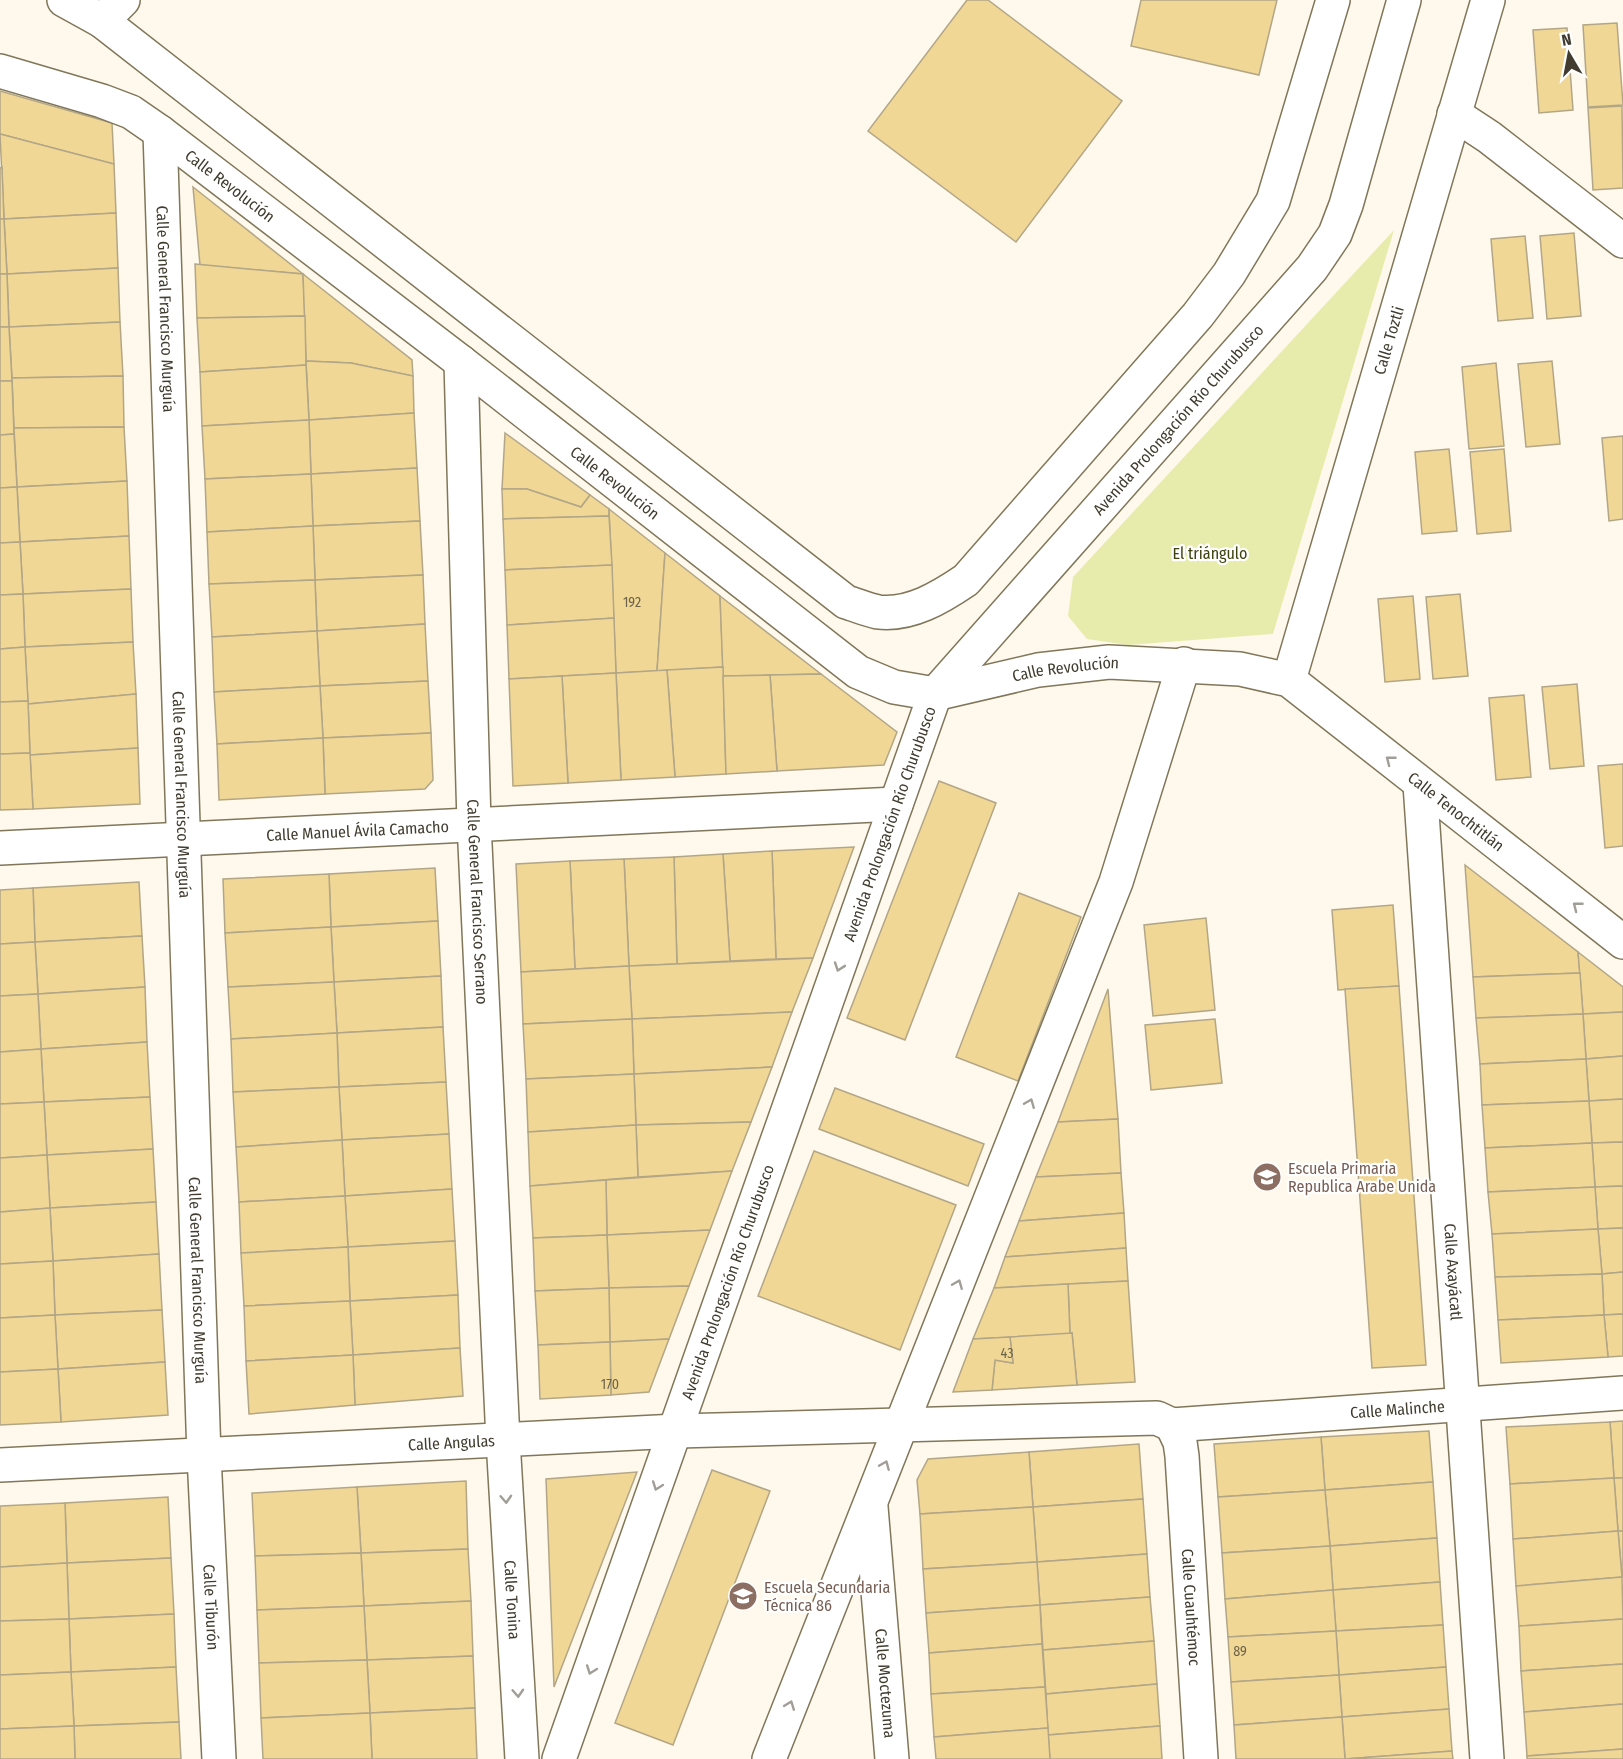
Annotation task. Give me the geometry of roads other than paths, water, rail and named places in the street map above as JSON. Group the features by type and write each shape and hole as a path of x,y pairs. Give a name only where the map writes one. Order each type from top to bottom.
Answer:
{"street":[{"path":"64,0 113,10 846,602 879,612 913,608 940,598 966,580 1198,315 1229,274 1273,201 1333,0"},
{"name":"Avenida Prolongación Río Churubusco","path":"559,1759 677,1431 934,694 1312,267 1335,234 1404,0"},
{"name":"Calle Toztli","path":"1289,680 1488,0"},
{"name":"Calle Revolución","path":"0,71 121,108 160,132 461,362 858,672 894,687 934,694 1038,669 1109,662 1184,664 1240,669 1289,680"},
{"path":"1454,114 1490,137 1623,241"},
{"name":"Calle General Francisco Murguía","path":"160,132 204,1456"},
{"name":"Calle General Francisco Serrano","path":"461,362 474,823 503,1440"},
{"path":"769,1759 1116,882 1184,664"},
{"name":"Calle Tenochtitlán","path":"1289,680 1623,942"},
{"name":"Calle Axayácatl","path":"1420,784 1487,1759"},
{"name":"Calle Manuel Ávila Camacho","path":"0,848 896,804"},
{"name":"Calle Malinche","path":"903,1424 1156,1418 1177,1440 1464,1405 1623,1393"},
{"name":"Calle Angulas","path":"0,1465 677,1431 903,1424"},
{"name":"Calle Tonina","path":"503,1440 522,1759"},
{"name":"Calle Cuauhtémoc","path":"1177,1440 1201,1759"},
{"name":"Calle Tiburón","path":"204,1456 219,1759"},
{"name":"Calle Moctezuma","path":"871,1499 892,1759"}],"place":[{"name":"Escuela Primaria Republica Arabe Unida","path":"1267,1177"},
{"name":"Escuela Secundaria Técnica 86","path":"743,1596"}],"park label":[{"name":"El triángulo","path":"1210,553"}]}
